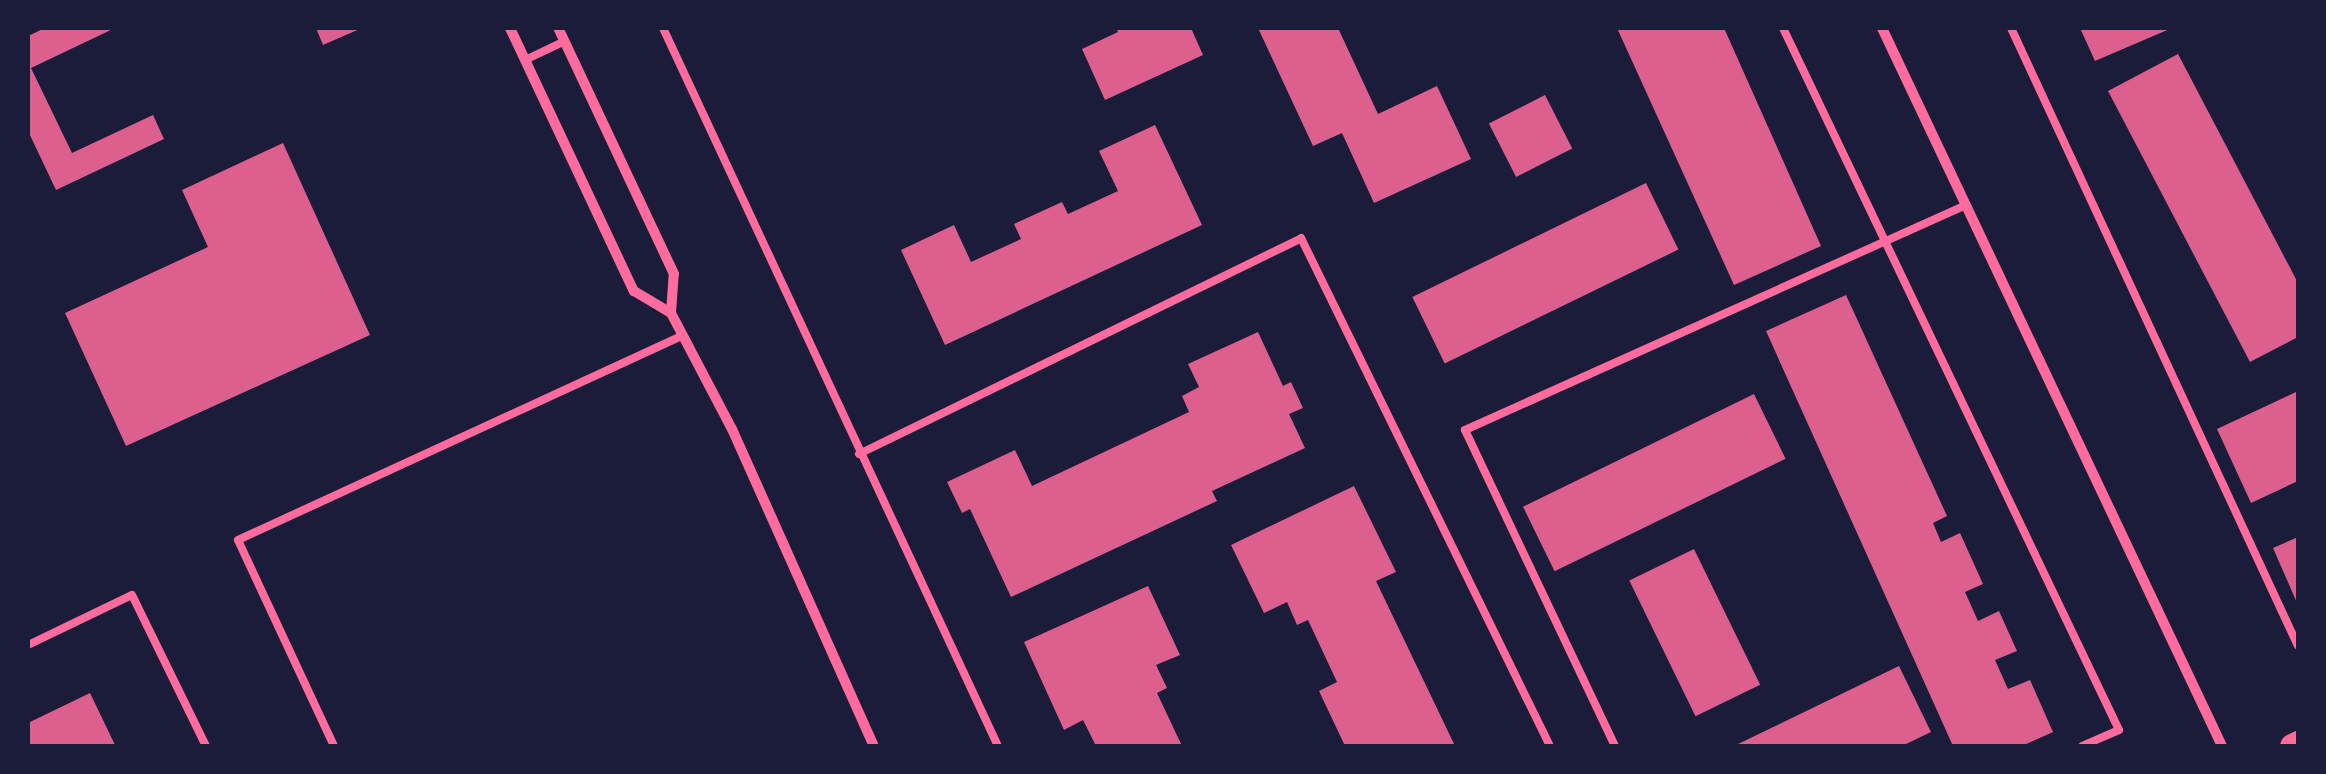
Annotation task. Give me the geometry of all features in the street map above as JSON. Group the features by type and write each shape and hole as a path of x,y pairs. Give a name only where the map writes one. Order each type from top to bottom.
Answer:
{"street":[{"path":"510,28 634,291 671,313"},
{"path":"558,28 674,274 671,313 732,429 874,746"},
{"path":"1882,28 2222,746"}],"lane":[{"path":"662,28 998,746"},
{"path":"1782,28 2118,730 2082,746"},
{"path":"2011,28 2298,646"},
{"path":"525,60 565,41"},
{"path":"1615,746 1465,430 1966,205"},
{"path":"859,454 1300,238 1550,746"},
{"path":"334,746 238,540 682,335"},
{"path":"28,644 132,596 206,746"}],"building":[{"path":"45,28 115,28 31,68 72,153 153,115 164,139 56,190 28,131 28,36"},
{"path":"316,28 362,28 323,45"},
{"path":"1116,28 1191,28 1203,55 1105,100 1082,49 1118,32"},
{"path":"1258,28 1338,28 1378,114 1437,86 1471,159 1374,203 1342,133 1313,146"},
{"path":"1617,28 1724,28 1821,246 1734,285"},
{"path":"2080,28 2172,28 2095,61"},
{"path":"2178,54 2298,283 2298,337 2250,362 2108,91"},
{"path":"1545,95 1572,148 1516,177 1489,124"},
{"path":"1155,125 1202,225 945,345 901,250 954,225 971,262 1021,239 1014,224 1062,202 1068,214 1118,191 1099,151"},
{"path":"283,143 370,335 126,446 65,313 208,247 182,190"},
{"path":"1646,183 1678,250 1445,363 1412,297"},
{"path":"1846,295 1947,516 1933,523 1941,542 1960,533 1983,584 1965,592 1978,621 1999,611 2017,651 1995,660 2008,689 2030,680 2053,732 2022,746 1953,746 1766,331"},
{"path":"1258,332 1283,386 1291,382 1303,408 1289,414 1305,448 1212,491 1217,501 1011,597 970,509 962,513 947,482 1015,450 1032,486 1189,412 1182,396 1199,387 1188,364"},
{"path":"2298,391 2298,481 2251,503 2217,429"},
{"path":"1754,394 1786,459 1555,571 1523,507"},
{"path":"1354,486 1396,572 1376,581 1455,746 1345,746 1319,691 1337,682 1308,620 1297,625 1287,602 1264,613 1231,545"},
{"path":"2298,537 2298,605 2273,548"},
{"path":"1694,549 1760,685 1695,716 1629,581"},
{"path":"1148,586 1180,655 1156,665 1167,688 1157,693 1182,746 1096,746 1083,720 1064,730 1024,642"},
{"path":"1899,666 1931,732 1902,746 1734,746"},
{"path":"90,693 115,745 28,746 28,723"}]}
